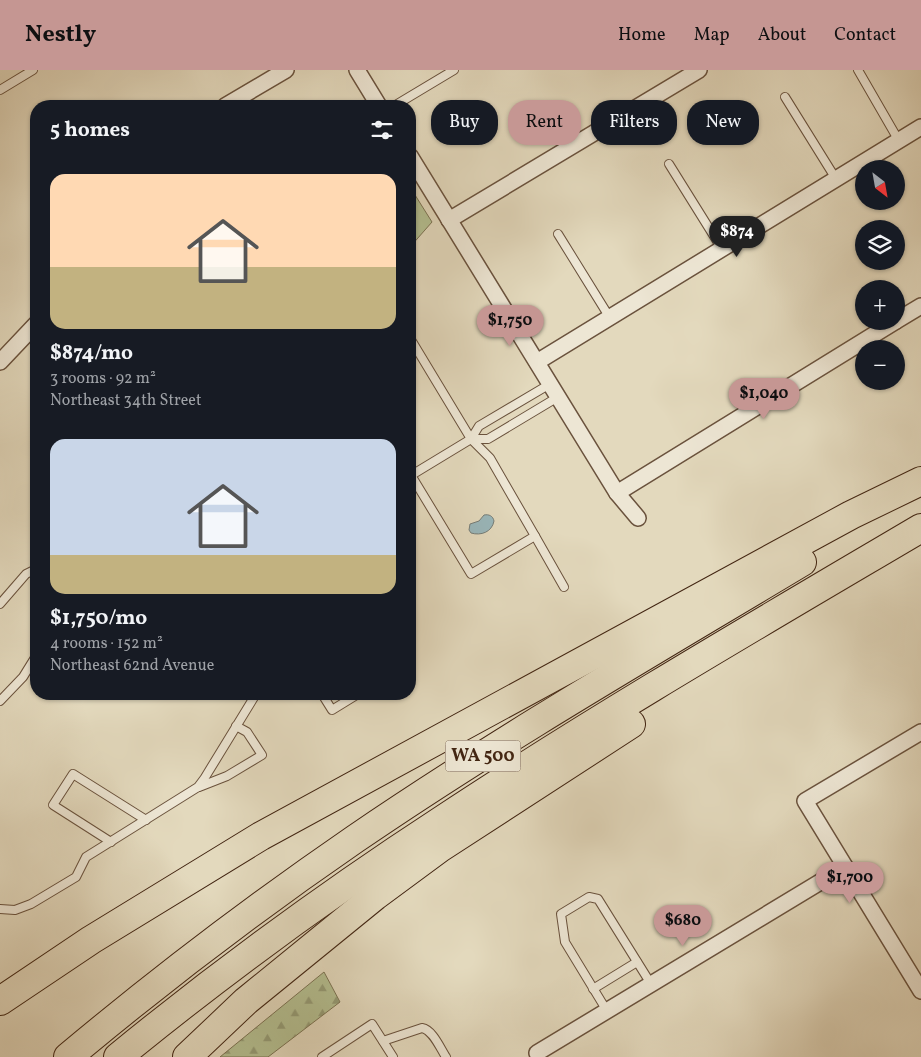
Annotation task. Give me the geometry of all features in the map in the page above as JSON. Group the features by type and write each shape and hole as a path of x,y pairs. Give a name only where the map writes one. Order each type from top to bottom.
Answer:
{"highway":[{"path":"0,1001 91,940 261,836 826,529 921,481"},
{"name":"WA 500","path":"68,1057 135,1001 214,941 356,839 501,745 921,490"},
{"name":"WA 500","path":"118,1057 241,960 375,864 443,819 651,689 921,528"},
{"path":"187,1057 246,1001 343,920 408,870 524,792 921,536"}],"street":[{"path":"235,100 286,70"},
{"path":"357,70 375,100"},
{"path":"449,220 699,70"},
{"path":"537,362 921,127"},
{"path":"416,166 617,493 638,518"},
{"path":"905,316 921,306"},
{"path":"0,362 30,330"},
{"path":"617,493 881,330"},
{"path":"921,732 805,801 921,990"},
{"path":"537,1053 845,867"}],"lane":[{"path":"0,90 33,70"},
{"path":"404,100 454,70"},
{"path":"858,70 899,141"},
{"path":"785,97 836,179"},
{"path":"669,164 722,249"},
{"path":"558,234 610,318"},
{"path":"416,348 471,439 490,458 564,587"},
{"path":"471,439 488,440 554,390"},
{"path":"416,473 471,439 479,426 554,390"},
{"path":"416,484 471,574 535,536"},
{"path":"0,604 26,574 30,572"},
{"path":"0,701 23,677 30,666"},
{"path":"198,787 251,700"},
{"path":"326,700 332,710 348,700"},
{"path":"0,910 15,910 31,904 76,877 86,857 198,787 227,776 262,755 247,732 236,726"},
{"path":"111,842 53,806 73,774 146,820"},
{"path":"607,1011 565,942 561,914 589,897 598,899 651,984"},
{"path":"593,989 637,962"},
{"path":"322,1057 372,1024 393,1057"},
{"path":"383,1041 422,1028 426,1029 430,1032 446,1057"}],"green space":[{"path":"416,197 432,222 416,240"},
{"path":"324,972 340,1002 268,1057 220,1057"}],"water":[{"path":"484,515 489,515 493,518 494,521 491,528 482,533 471,533 469,530 470,524 479,521"}]}
